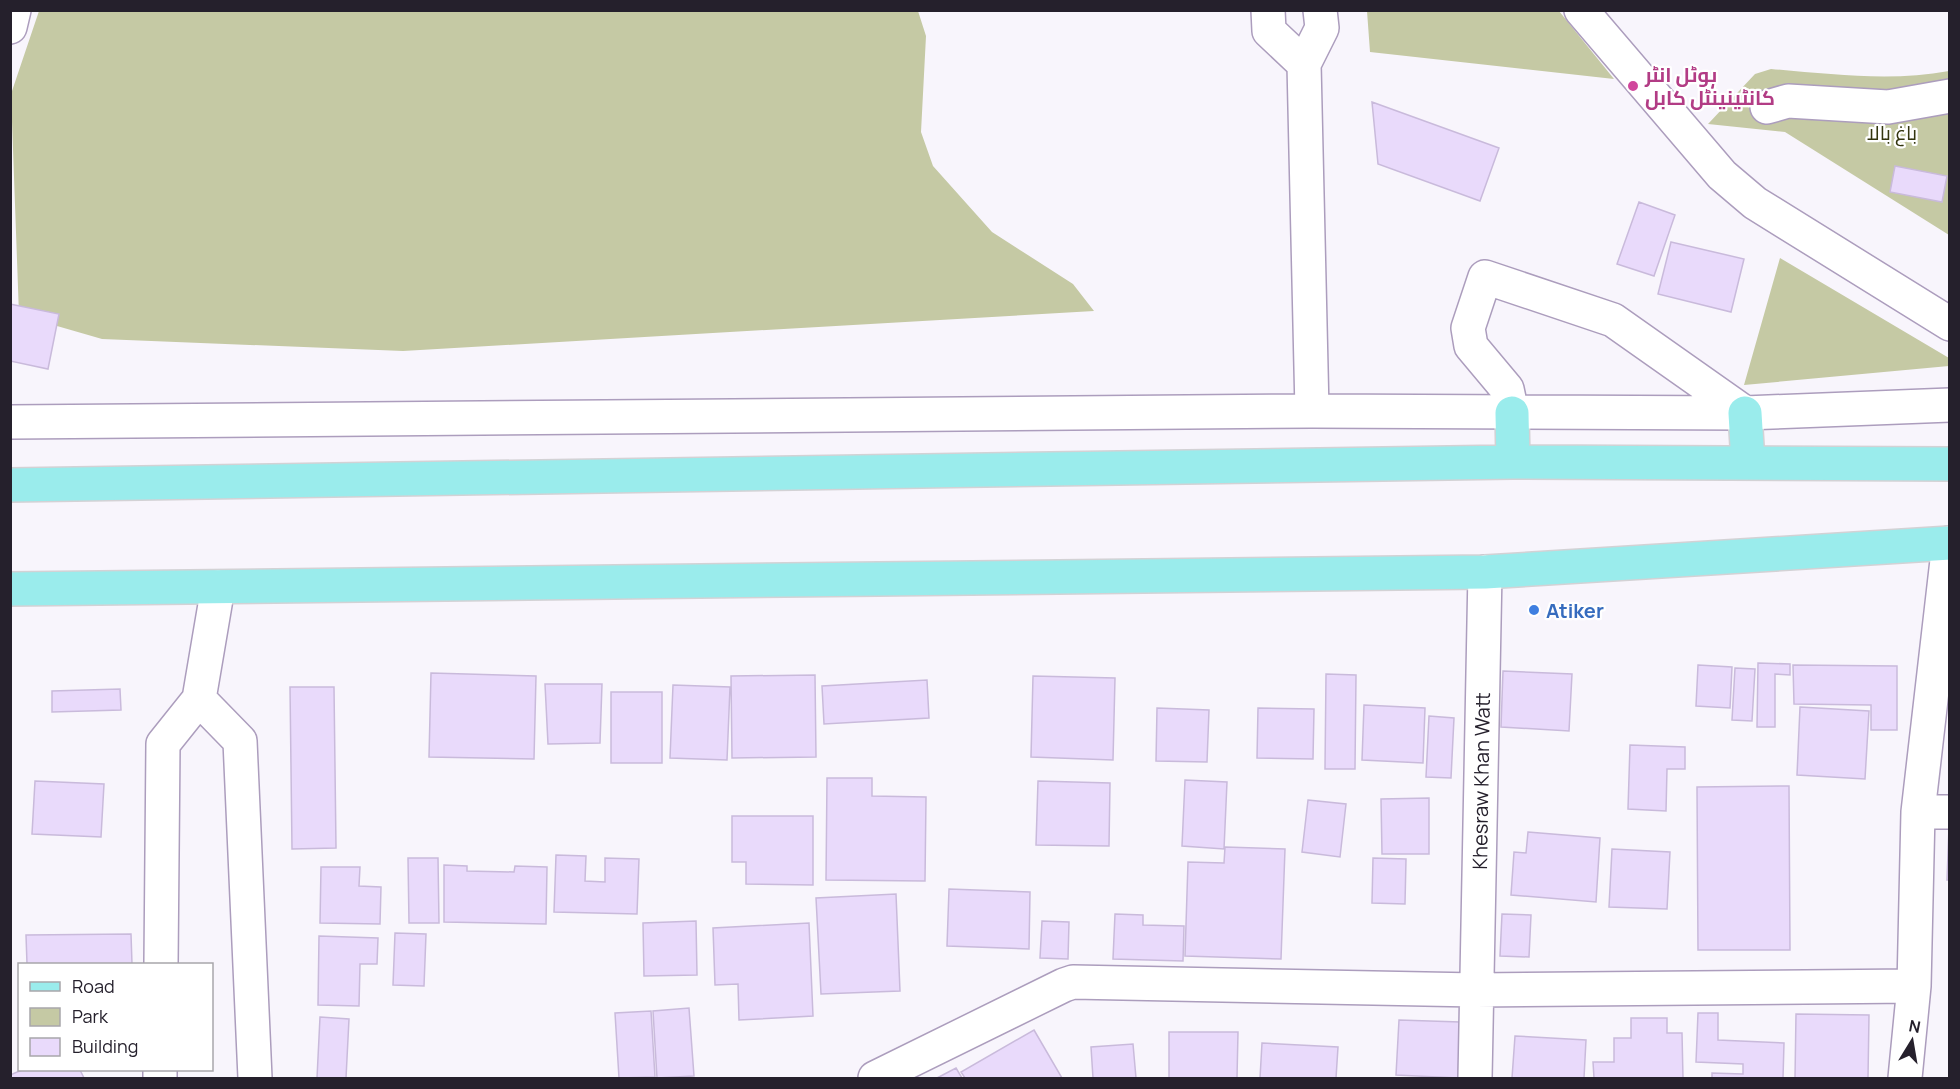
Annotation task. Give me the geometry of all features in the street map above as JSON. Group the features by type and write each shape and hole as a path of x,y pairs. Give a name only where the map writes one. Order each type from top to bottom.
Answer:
{"main road":[{"path":"1512,413 1514,462"},
{"path":"1745,413 1748,464"},
{"path":"10,485 1514,462 1950,464"},
{"path":"10,589 1485,572 1949,543"}],"street":[{"path":"10,27 14,10"},
{"path":"1268,10 1269,31 1304,64"},
{"path":"1312,411 1304,64 1322,28 1320,10"},
{"path":"1581,10 1722,175 1755,203 1950,324"},
{"path":"1767,107 1788,101 1888,106 1950,96"},
{"path":"1512,413 1507,389 1471,346 1468,328 1485,277 1613,320 1745,413"},
{"path":"10,422 1312,411 1745,413 1950,405"},
{"path":"1905,1078 1934,812 1949,543"},
{"name":"Khesraw Khan Watt","path":"1476,990 1485,572"},
{"path":"161,963 163,744 199,699 218,587"},
{"path":"199,699 240,741 255,1078"},
{"path":"875,1078 1064,984 1073,982 1476,990 1914,986"},
{"path":"1475,1078 1476,990"}],"green space":[{"path":"39,11 918,11 926,36 921,132 933,166 992,232 1073,284 1094,311 403,351 102,339 19,315 11,94"},
{"path":"1367,11 1559,11 1614,79 1370,52"},
{"name":"باغ بالا","path":"1771,69 1883,77 1949,71 1949,235 1785,132 1708,124 1755,74"},
{"path":"1780,258 1949,358 1949,366 1744,385"}],"building":[{"path":"1372,102 1499,148 1480,201 1378,164"},
{"path":"1895,166 1947,176 1942,202 1890,192"},
{"path":"1639,202 1675,215 1654,276 1617,264"},
{"path":"1671,242 1744,259 1731,312 1658,294"},
{"path":"10,304 59,314 48,369 10,361"},
{"path":"1758,663 1790,664 1790,675 1775,674 1775,727 1757,727"},
{"path":"1698,665 1732,667 1730,708 1696,706"},
{"path":"1793,665 1897,666 1897,730 1871,730 1871,705 1794,704"},
{"path":"1735,668 1755,669 1752,721 1732,720"},
{"path":"1503,671 1572,674 1569,731 1501,727"},
{"path":"431,673 536,676 534,759 429,757"},
{"path":"1326,674 1356,675 1355,769 1325,769"},
{"path":"815,675 816,757 732,758 731,676"},
{"path":"1033,676 1115,678 1113,760 1031,757"},
{"path":"927,680 929,718 824,724 822,686"},
{"path":"545,684 602,684 600,743 548,744"},
{"path":"673,685 730,687 727,760 670,758"},
{"path":"290,687 334,687 336,848 292,849"},
{"path":"120,689 121,710 52,712 52,691"},
{"path":"611,692 662,692 662,763 611,763"},
{"path":"1364,705 1425,708 1423,763 1362,760"},
{"path":"1800,707 1869,711 1865,779 1797,775"},
{"path":"1157,708 1209,710 1207,762 1156,761"},
{"path":"1258,708 1314,709 1313,759 1257,758"},
{"path":"1429,716 1454,718 1451,778 1426,777"},
{"path":"1630,745 1685,747 1685,769 1667,769 1666,811 1628,809"},
{"path":"827,778 872,778 872,796 926,797 925,881 826,880"},
{"path":"1185,780 1227,782 1224,849 1182,846"},
{"path":"35,781 104,784 101,837 32,834"},
{"path":"1038,781 1110,783 1109,846 1036,845"},
{"path":"1789,786 1790,950 1698,950 1697,787"},
{"path":"1429,798 1429,854 1382,854 1381,799"},
{"path":"1308,800 1346,804 1340,857 1302,852"},
{"path":"732,816 813,816 813,885 746,884 746,862 732,862"},
{"path":"1949,827 1950,880 1947,880"},
{"path":"1528,832 1600,838 1596,902 1511,895 1514,852 1526,853"},
{"path":"1225,847 1285,849 1281,959 1185,956 1188,862 1224,863"},
{"path":"1612,849 1670,852 1667,909 1609,907"},
{"path":"556,855 586,856 585,881 605,882 605,858 639,859 637,914 554,912"},
{"path":"408,858 438,858 439,923 409,923"},
{"path":"1373,858 1406,859 1405,904 1372,903"},
{"path":"444,865 467,866 467,871 514,872 515,866 547,867 546,924 444,922"},
{"path":"321,867 360,867 359,886 381,887 380,924 320,923"},
{"path":"949,889 1030,892 1029,949 947,946"},
{"path":"896,894 900,991 821,994 816,898"},
{"path":"1115,914 1143,915 1143,925 1184,926 1183,961 1113,959"},
{"path":"1502,914 1531,915 1529,957 1500,956"},
{"path":"696,921 697,975 644,976 643,923"},
{"path":"1042,921 1069,922 1068,959 1040,958"},
{"path":"809,923 813,1016 739,1020 738,984 715,985 713,928"},
{"path":"395,933 426,934 424,986 393,985"},
{"path":"131,934 132,963 27,963 26,935"},
{"path":"319,936 378,938 377,964 360,964 359,1006 318,1005"},
{"path":"689,1008 694,1076 657,1078 653,1011"},
{"path":"651,1011 655,1077 619,1078 615,1013"},
{"path":"1698,1013 1718,1013 1718,1040 1784,1043 1783,1078 1712,1078 1712,1073 1743,1074 1743,1064 1696,1062"},
{"path":"1796,1014 1869,1015 1868,1078 1795,1078"},
{"path":"320,1017 349,1019 346,1078 317,1078"},
{"path":"1631,1018 1667,1018 1667,1033 1682,1033 1683,1078 1594,1078 1593,1062 1614,1062 1614,1038 1631,1038"},
{"path":"1399,1020 1460,1022 1458,1078 1396,1075"},
{"path":"1034,1030 1062,1078 965,1078 961,1072"},
{"path":"1169,1032 1238,1032 1237,1078 1169,1078"},
{"path":"1515,1036 1586,1040 1584,1078 1512,1078"},
{"path":"1262,1043 1338,1047 1336,1078 1260,1078"},
{"path":"1133,1044 1136,1078 1093,1078 1091,1047"},
{"path":"956,1068 962,1078 937,1078"},
{"path":"20,1071 80,1071 84,1078 10,1078 10,1075"}],"place":[{"name":"ہوٹل انٹر کانٹینینٹل کابل","path":"1633,86"},
{"name":"Atiker","path":"1534,610"}]}
